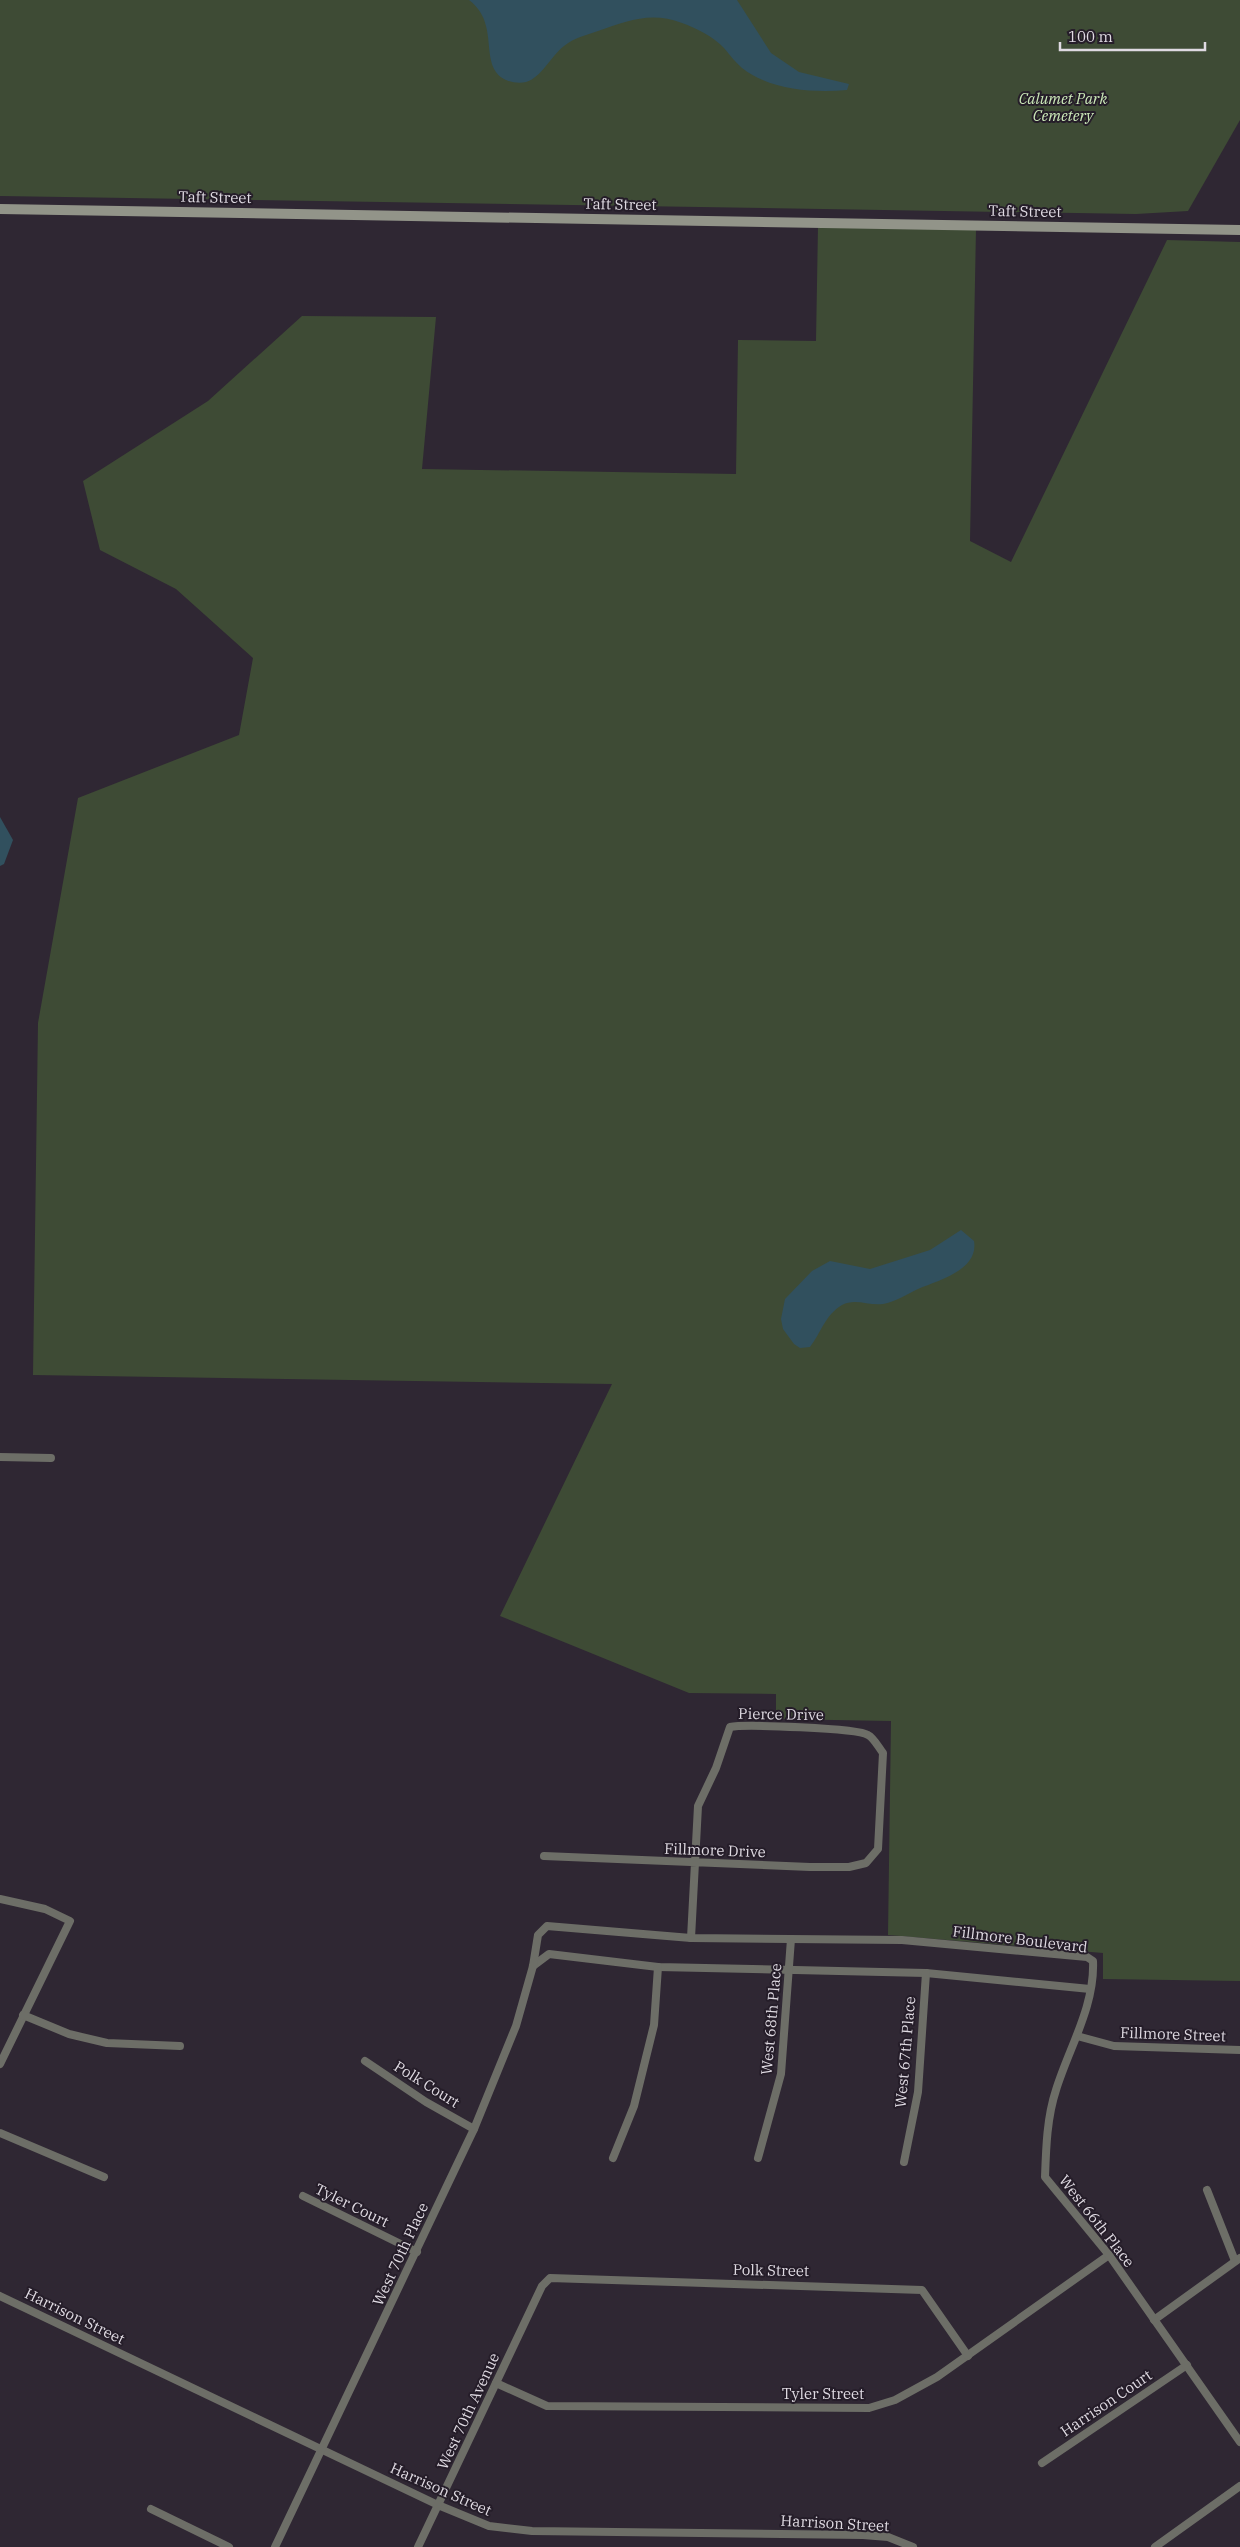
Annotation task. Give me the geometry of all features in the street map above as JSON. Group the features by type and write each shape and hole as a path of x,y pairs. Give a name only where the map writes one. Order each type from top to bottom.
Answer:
{"main road":[{"name":"Taft Street","path":"0,209 1240,230"}],"street":[{"path":"0,1457 50,1458"},
{"name":"Pierce Drive","path":"691,1938 698,1806 716,1768 730,1727 742,1725 794,1729 843,1728 868,1734 883,1753 878,1849"},
{"name":"Fillmore Drive","path":"544,1856 694,1864 849,1867 866,1863 878,1849"},
{"path":"0,1898 45,1909 70,1921 23,2015 4,2048 0,2064"},
{"name":"Fillmore Boulevard","path":"533,1966 538,1935 547,1926 691,1938 902,1940 1087,1957 1093,1961 1090,1989"},
{"name":"West 68th Place","path":"758,2158 781,2074 791,1939"},
{"path":"533,1966 549,1954 658,1967 926,1973 1090,1989"},
{"name":"West 70th Place","path":"275,2547 474,2129 516,2026 533,1966"},
{"path":"612,2158 634,2106 654,2025 658,1967"},
{"name":"West 67th Place","path":"904,2162 918,2092 926,1973"},
{"name":"West 66th Place","path":"1090,1989 1077,2036 1055,2090 1047,2136 1045,2177 1109,2255 1240,2442"},
{"path":"23,2015 69,2034 107,2043 180,2046"},
{"name":"Fillmore Street","path":"1077,2036 1114,2046 1240,2050"},
{"name":"Polk Court","path":"365,2061 426,2102 474,2129"},
{"path":"0,2132 104,2177"},
{"path":"1154,2320 1238,2260 1208,2190"},
{"name":"Tyler Court","path":"302,2196 417,2252"},
{"name":"Tyler Street","path":"496,2383 547,2406 869,2408 895,2400 937,2377 1109,2255"},
{"name":"Polk Street","path":"542,2286 550,2278 922,2290 968,2356"},
{"name":"West 70th Avenue","path":"418,2547 542,2286"},
{"name":"Harrison Street","path":"0,2296 438,2505 489,2526 532,2531 888,2537 912,2546"},
{"name":"Harrison Court","path":"1042,2463 1187,2365"},
{"path":"1156,2547 1240,2486"},
{"path":"151,2509 229,2547"}],"green space":[{"name":"Calumet Park Cemetery","path":"0,0 1240,0 1240,120 1188,211 1136,214 0,196"},
{"path":"818,226 976,229 970,541 1011,562 1167,240 1240,242 1240,1981 1103,1979 1103,1953 888,1935 891,1721 776,1719 776,1694 689,1693 500,1616 612,1384 33,1375 38,1023 78,798 239,735 253,658 176,589 100,550 83,481 208,401 302,316 436,317 422,469 736,474 738,340 816,341"}],"water":[{"path":"469,0 737,0 771,53 799,72 849,84 847,90 820,91 792,88 765,81 742,68 720,44 704,33 671,19 660,18 629,21 576,39 559,50 531,80 523,83 511,82 496,72 492,64 484,20 479,10"},
{"path":"0,817 13,840 4,864 0,866"},
{"path":"961,1230 974,1241 974,1251 964,1267 946,1278 887,1303 852,1302 842,1305 827,1319 810,1347 800,1348 794,1344 783,1329 781,1319 785,1299 812,1271 830,1261 870,1269 930,1250"}]}
